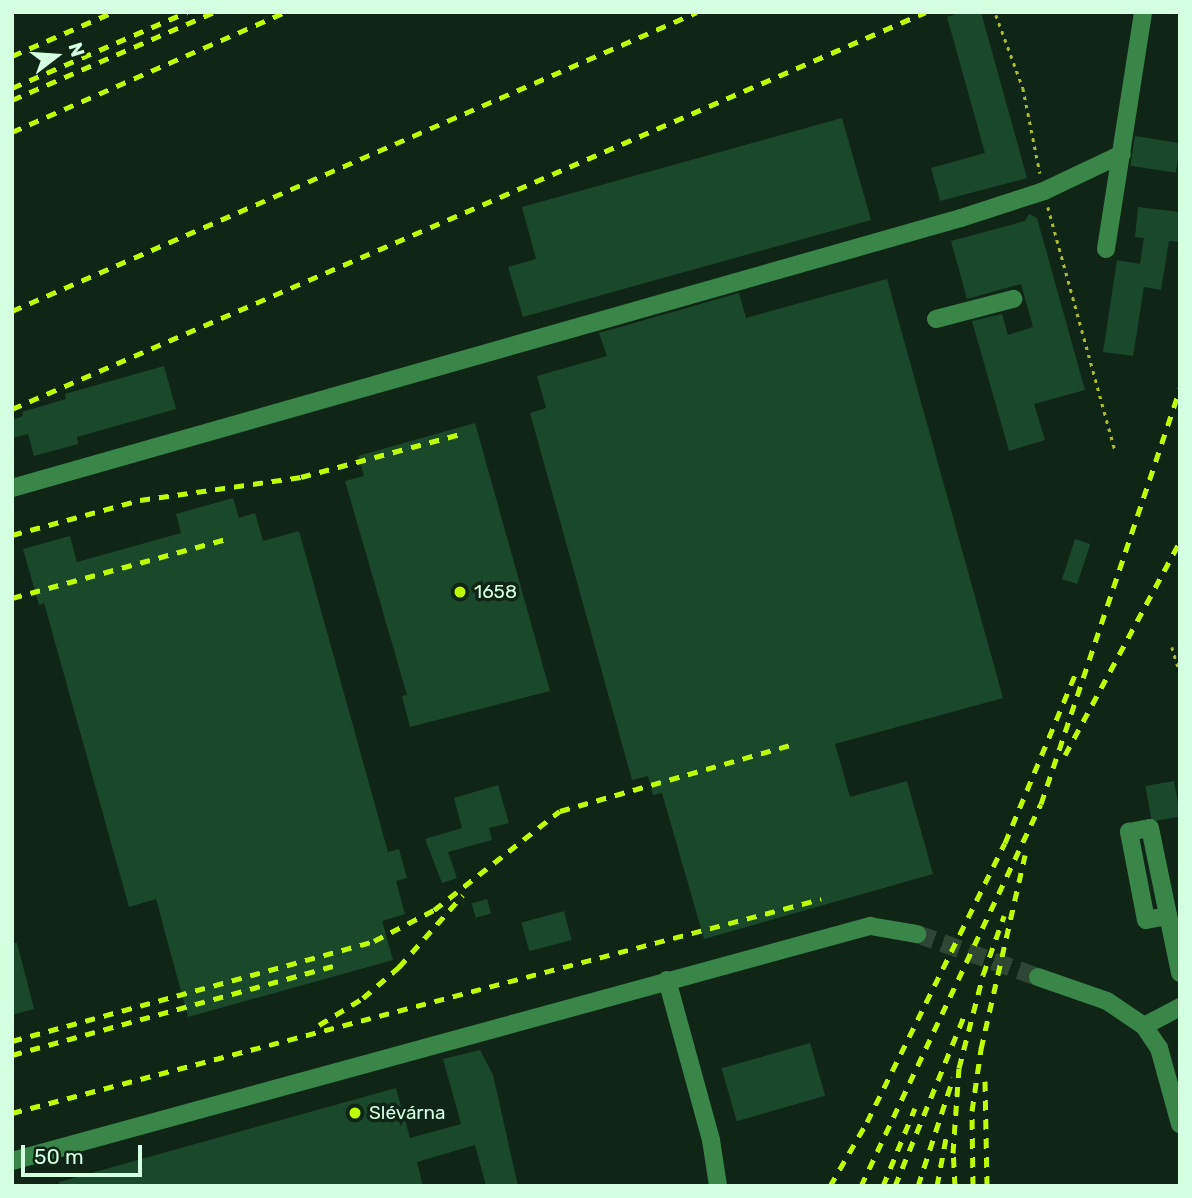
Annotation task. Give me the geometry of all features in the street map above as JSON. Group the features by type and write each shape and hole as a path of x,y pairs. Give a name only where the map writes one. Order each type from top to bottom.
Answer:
{"street":[{"path":"1106,249 1143,12"},
{"path":"12,488 1044,191 1122,154"},
{"path":"936,318 1013,299"},
{"path":"1168,916 1146,920 1129,832 1150,828 1180,973"},
{"path":"12,1161 870,926 917,934"},
{"path":"1038,977 1107,1001 1144,1026 1159,1048 1180,1124"},
{"path":"667,980 711,1140 718,1186"},
{"path":"1144,1026 1180,1007"}],"path":[{"path":"996,15 1023,88 1044,191 1115,450"},
{"path":"1172,647 1180,674"}],"building":[{"path":"962,12 981,12 1027,178 940,201 931,168 985,153 947,17"},
{"path":"842,118 871,220 523,317 508,267 536,259 522,207"},
{"path":"1135,136 1180,143 1176,173 1130,166"},
{"path":"1138,207 1180,212 1180,242 1169,241 1161,290 1144,287 1133,356 1103,352 1117,260 1140,264 1144,238 1135,237"},
{"path":"1029,214 1037,218 1085,390 1034,404 1045,440 1009,451 972,321 1002,314 1008,335 1033,327 1021,284 967,299 951,241 1025,221"},
{"path":"887,279 1003,698 835,744 850,797 907,781 933,874 704,939 662,793 653,795 648,776 632,780 530,413 546,408 537,376 607,356 599,333 739,293 746,318"},
{"path":"164,366 176,409 77,437 78,444 34,456 28,434 12,438 12,420 23,416 22,412 66,399 65,394"},
{"path":"475,423 550,691 410,727 402,696 407,695 345,481 364,476 358,456"},
{"path":"233,498 239,518 255,513 263,541 299,531 388,852 399,849 407,878 396,881 405,914 382,921 393,960 188,1017 156,899 129,907 44,603 39,605 23,549 70,536 77,562 181,533 176,514"},
{"path":"1075,539 1090,544 1077,584 1062,579"},
{"path":"1174,781 1180,816 1152,821 1145,786"},
{"path":"498,785 509,823 489,828 492,840 448,852 457,878 442,883 425,839 462,828 454,798"},
{"path":"487,899 491,913 476,918 472,903"},
{"path":"564,911 572,940 529,951 521,922"},
{"path":"12,943 17,943 34,1009 12,1015"},
{"path":"810,1043 825,1096 737,1121 722,1068"},
{"name":"Slévárna","path":"480,1050 493,1075 518,1186 486,1186 475,1145 417,1162 423,1186 60,1186 59,1182 396,1088 410,1138 461,1124 443,1059"}],"tunnel":[{"path":"917,934 1038,977"}],"railway":[{"path":"12,56 113,12"},
{"path":"12,88 187,12"},
{"path":"12,100 214,12"},
{"path":"12,132 286,12"},
{"path":"12,311 697,12"},
{"path":"12,409 926,12"},
{"path":"861,1186 1041,804 1180,388"},
{"path":"12,535 140,500 301,477 464,433"},
{"path":"12,598 230,538"},
{"path":"1065,755 1180,541"},
{"path":"830,1186 867,1122 1005,843 1077,670"},
{"path":"12,1041 374,941 434,910 560,811 790,745"},
{"path":"973,1186 972,1111 981,1049 1025,855"},
{"path":"319,1025 363,998 399,967 463,895"},
{"path":"12,1113 821,899"},
{"path":"955,1186 953,1153 959,1068 983,975 1004,916"},
{"path":"12,1055 334,966"},
{"path":"895,1186 965,1014"},
{"path":"918,1186 953,1078"},
{"path":"985,1081 987,1186"},
{"path":"883,1186 915,1108"},
{"path":"937,1186 946,1138"}],"place":[{"name":"1658","path":"460,592"},
{"name":"Slévárna","path":"355,1113"}]}
